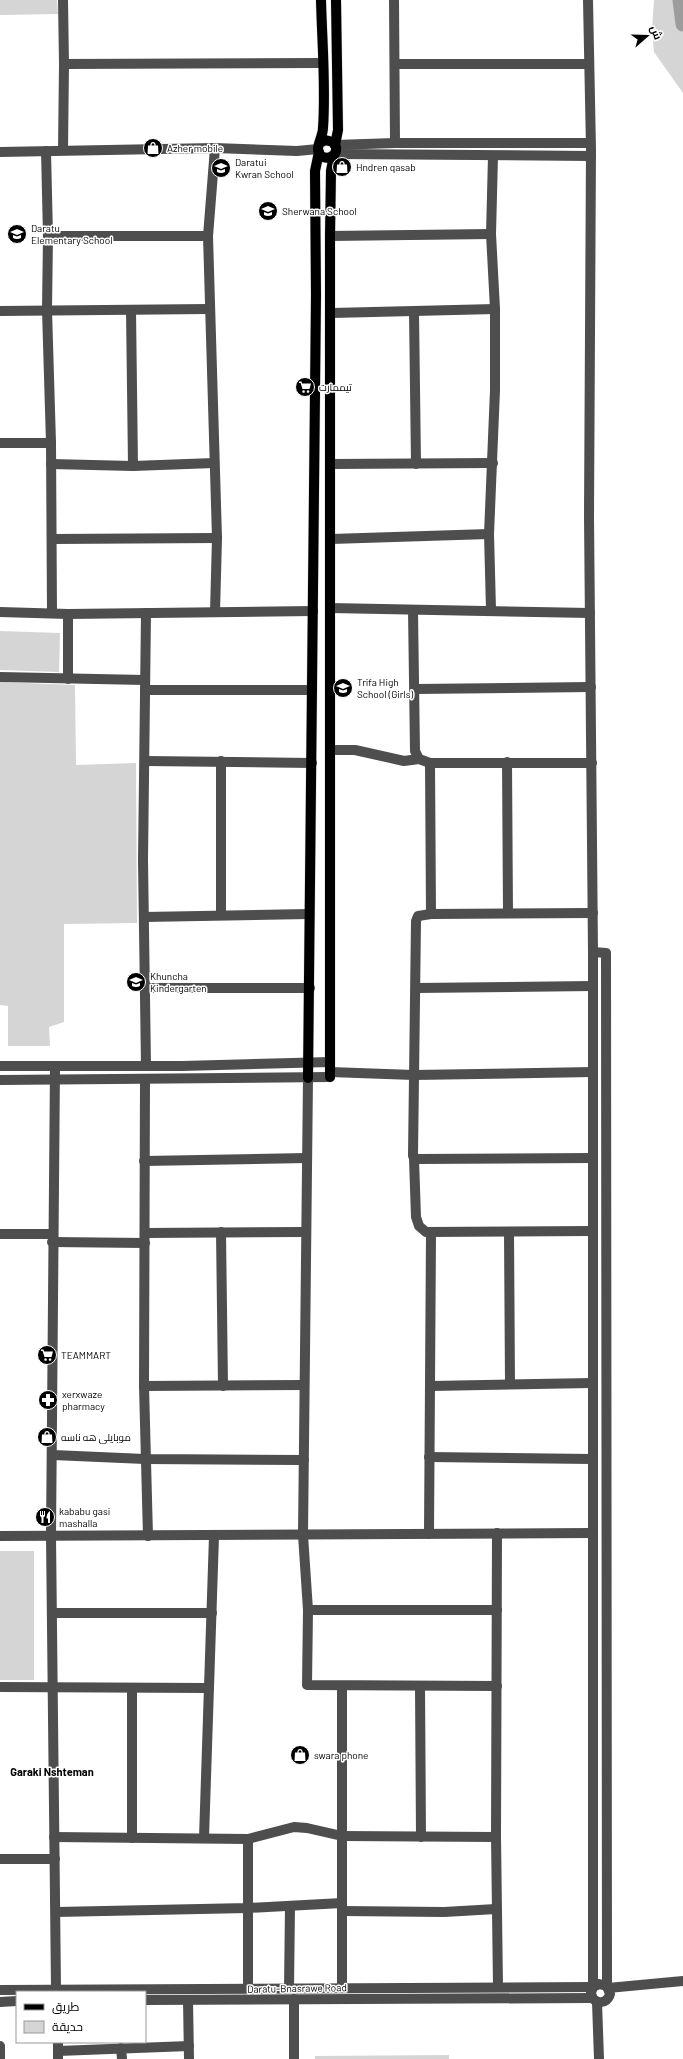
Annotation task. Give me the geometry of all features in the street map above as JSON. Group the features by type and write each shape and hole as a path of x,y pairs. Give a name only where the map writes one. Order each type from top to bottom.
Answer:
{"main road":[{"path":"308,1078 316,295 315,171 323,128 321,0"},
{"path":"330,1070 330,608 332,313 330,236 331,171 338,130 336,0"},
{"path":"319,148 328,140 335,152"},
{"path":"319,148 326,158 335,152"},
{"path":"312,763 331,764"}],"street":[{"path":"63,0 63,150"},
{"path":"394,0 395,143"},
{"path":"588,0 590,143 590,613 593,913 593,1987 591,1993 595,2000 599,2059"},
{"path":"64,64 323,63"},
{"path":"395,64 589,64"},
{"path":"335,152 395,143 590,143"},
{"path":"215,148 208,236 217,538 215,612"},
{"path":"0,152 215,148 297,151 319,148"},
{"path":"46,152 48,236 47,310 52,443 52,613"},
{"path":"335,152 493,156 590,156"},
{"path":"491,610 489,534 493,463 495,308 491,234 493,156"},
{"path":"330,236 491,234"},
{"path":"48,236 208,236"},
{"path":"332,313 414,312 495,308"},
{"path":"0,311 209,309"},
{"path":"131,310 133,466"},
{"path":"414,312 416,464"},
{"path":"0,443 52,443"},
{"path":"51,464 133,466 214,463"},
{"path":"331,464 493,463"},
{"path":"331,539 489,534"},
{"path":"52,539 217,538"},
{"path":"330,608 590,613"},
{"path":"413,610 415,750 420,759"},
{"path":"0,612 68,614 313,611"},
{"path":"146,613 144,917 146,1066"},
{"path":"68,614 68,679"},
{"path":"0,678 68,679 145,685 312,690"},
{"path":"415,689 591,688"},
{"path":"330,750 355,750 404,761 420,759 430,763 592,763"},
{"path":"145,761 312,763"},
{"path":"221,761 221,915"},
{"path":"507,762 508,913"},
{"path":"430,763 431,914"},
{"path":"593,913 431,914 418,916 416,921 413,1156 417,1222 422,1230 431,1234 593,1231"},
{"path":"144,917 309,914"},
{"path":"593,952 606,952 608,1988 610,1994 608,1999 602,2002 595,2000"},
{"path":"416,988 593,986"},
{"path":"144,988 310,988"},
{"path":"0,1066 146,1066 308,1062 330,1070 414,1075 593,1072"},
{"path":"55,1066 52,1238 53,1456 51,1536 56,1989"},
{"path":"109,1066 109,1079"},
{"path":"0,1080 308,1078 330,1070"},
{"path":"308,1078 305,1232 303,1535 308,1610 307,1685 498,1686"},
{"path":"145,1079 144,1386 148,1536"},
{"path":"144,1161 307,1158"},
{"path":"414,1159 593,1158"},
{"path":"0,1234 52,1238 145,1238 221,1232 305,1232"},
{"path":"221,1232 224,1386"},
{"path":"509,1232 510,1384"},
{"path":"429,1534 431,1234"},
{"path":"431,1386 592,1383"},
{"path":"144,1386 304,1385"},
{"path":"593,1426 608,1426"},
{"path":"53,1456 145,1459 304,1460"},
{"path":"429,1457 592,1459"},
{"path":"497,1533 498,1686 496,1909 498,1987"},
{"path":"0,1536 592,1533"},
{"path":"204,1838 214,1536"},
{"path":"308,1610 497,1610"},
{"path":"52,1613 212,1613"},
{"path":"0,1687 53,1686 209,1688"},
{"path":"342,1686 342,1987"},
{"path":"420,1686 421,1837"},
{"path":"132,1688 132,1838"},
{"path":"54,1837 248,1839 294,1827 307,1828 342,1836 496,1837"},
{"path":"248,1839 248,1988"},
{"path":"0,1859 55,1859"},
{"path":"56,1912 290,1906 444,1912 496,1909"},
{"path":"289,1988 290,1906"},
{"path":"593,1987 602,1984 608,1988 683,1981"},
{"name":"Daratu-Bnasrawe Road","path":"0,1990 342,1987 593,1987"},
{"path":"276,1988 276,2000"},
{"name":"Daratu-Bnasrawe Road","path":"146,2000 595,2000"},
{"path":"188,2000 190,2059"},
{"path":"294,2000 294,2059"},
{"path":"0,2002 16,2001"},
{"path":"0,2046 0,2059"},
{"path":"58,2051 189,2046"},
{"path":"121,2048 122,2059"}],"green space":[{"path":"0,0 57,0 58,14 0,15"},
{"path":"654,0 683,0 683,93 654,52 652,30"},
{"path":"0,631 60,633 59,672 0,670"},
{"path":"0,682 75,685 76,765 136,763 137,923 64,924 64,1022 49,1027 50,1046 8,1046 8,1006 0,1005"},
{"path":"0,1551 34,1551 34,1680 0,1680"},
{"path":"449,2055 449,2059 315,2059 315,2056"}],"waterway":[{"path":"680,0 683,24"}],"place":[{"name":"Azher mobile","path":"153,148"},
{"name":"Hndren qasab","path":"342,167"},
{"name":"Daratui Kwran School","path":"221,168"},
{"name":"Sherwana School","path":"268,211"},
{"name":"Daratu Elementary School","path":"17,234"},
{"name":"تیممارت","path":"305,387"},
{"name":"Trifa High School (Girls)","path":"343,688"},
{"name":"Khuncha Kindergarten","path":"136,982"},
{"name":"TEAMMART","path":"47,1355"},
{"name":"xerxwaze pharmacy","path":"48,1400"},
{"name":"موبایلی هه ناسه","path":"47,1437"},
{"name":"kababu gasi mashalla","path":"45,1517"},
{"name":"swara phone","path":"300,1755"}],"district":[{"name":"Garaki Nshteman","path":"52,1772"}]}
